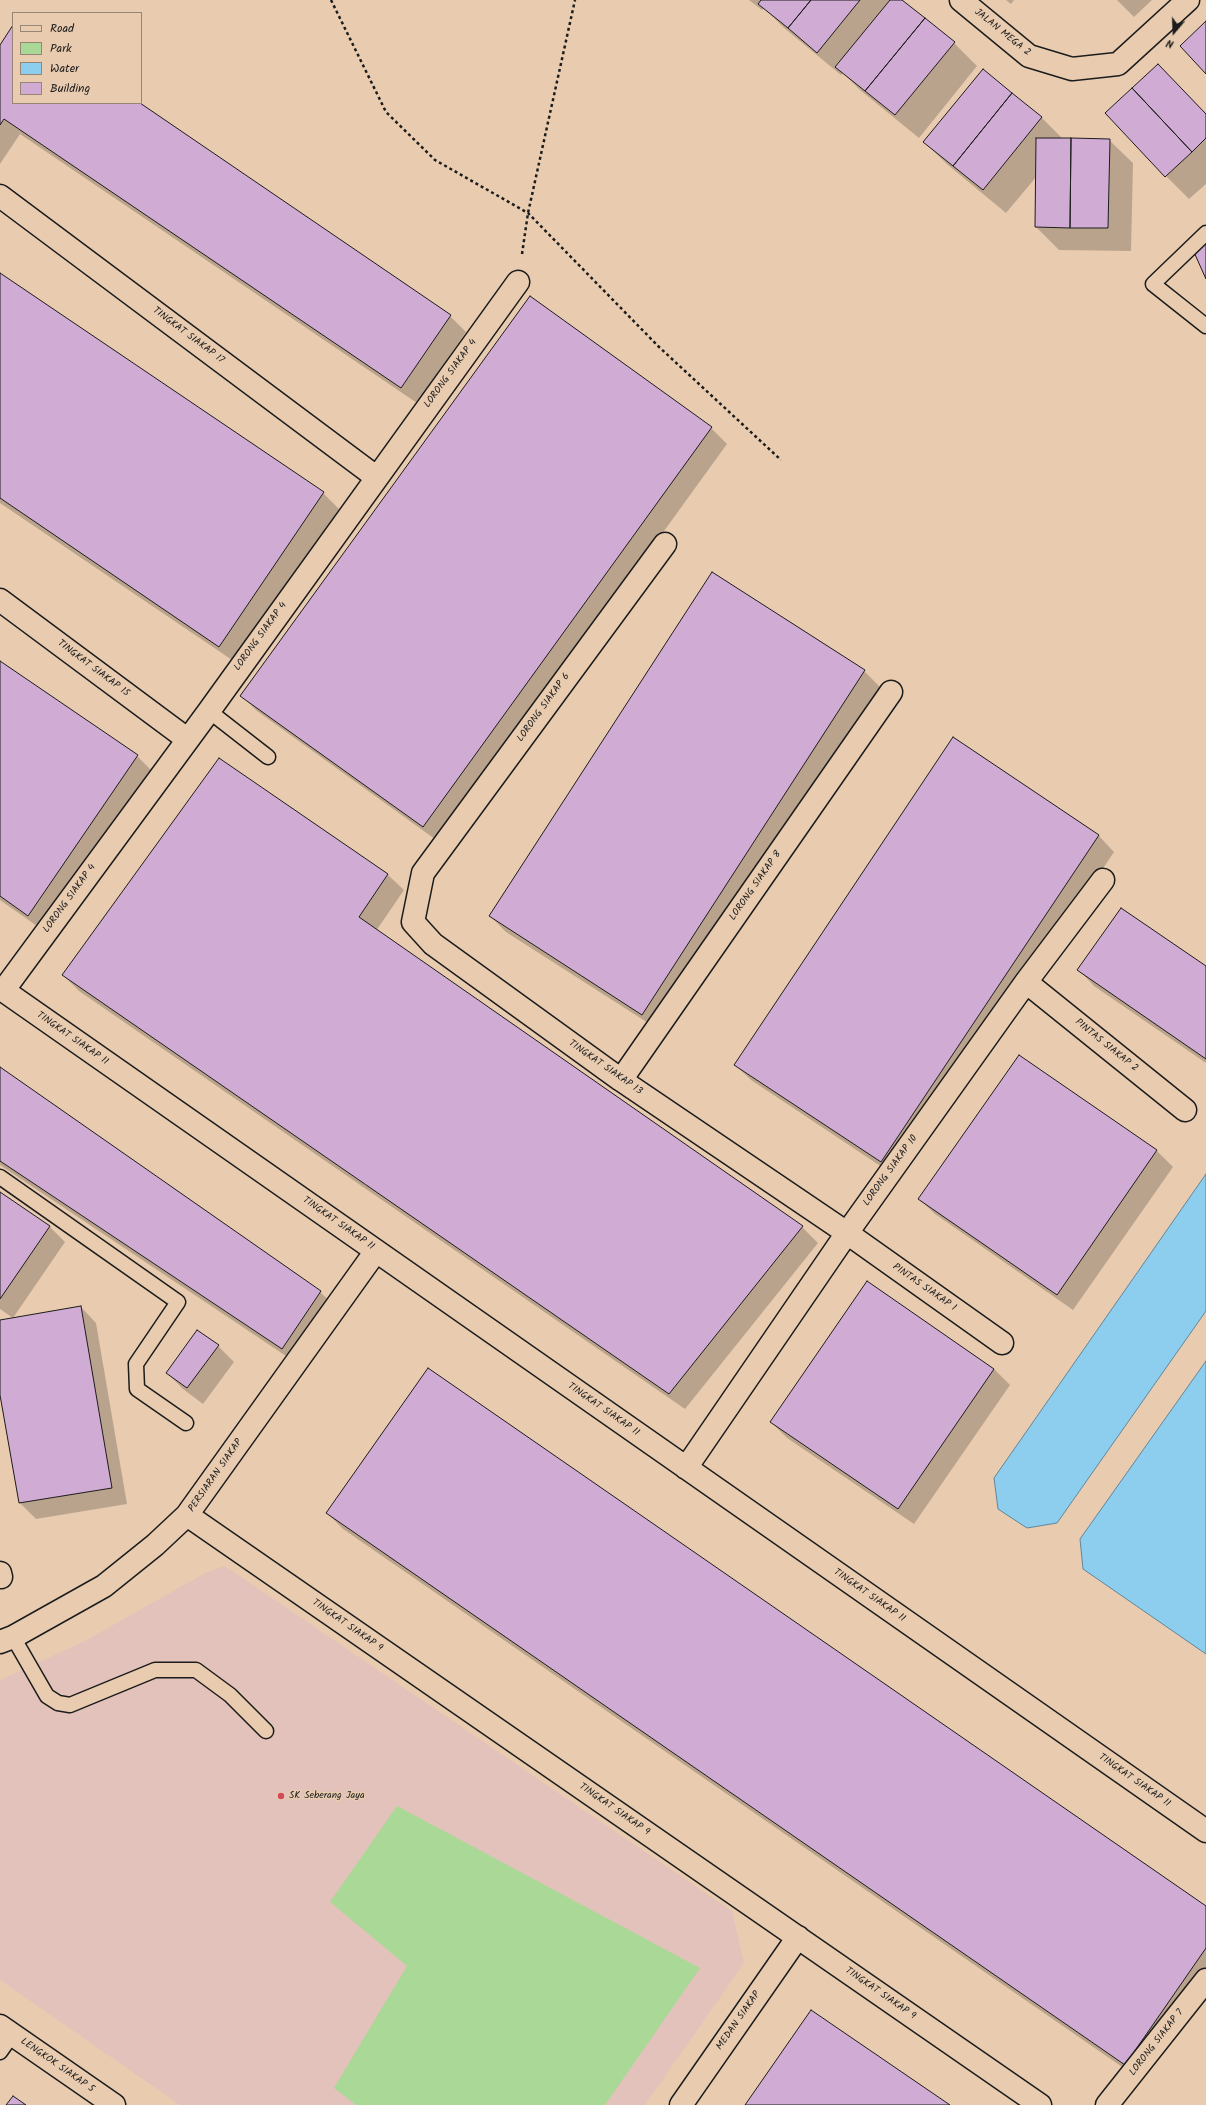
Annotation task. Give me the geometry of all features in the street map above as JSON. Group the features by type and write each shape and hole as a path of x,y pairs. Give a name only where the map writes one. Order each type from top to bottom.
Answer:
{"street":[{"name":"JALAN MEGA 2","path":"961,0 1029,56 1072,69 1118,64 1188,0"},
{"name":"TINGKAT SIAKAP 17","path":"0,196 376,477"},
{"name":"LORONG SIAKAP 4","path":"2,989 209,711 376,477 518,282"},
{"name":"LORONG SIAKAP 6","path":"423,872 665,544"},
{"name":"TINGKAT SIAKAP 15","path":"0,600 187,739"},
{"name":"LORONG SIAKAP 8","path":"620,1080 891,692"},
{"name":"TINGKAT SIAKAP 13","path":"423,872 413,922 433,944 620,1080 846,1232"},
{"name":"LORONG SIAKAP 10","path":"686,1468 846,1232 1026,982 1103,880"},
{"name":"PINTAS SIAKAP 2","path":"1026,982 1185,1110"},
{"name":"TINGKAT SIAKAP 11","path":"2,989 1206,1831"},
{"name":"PINTAS SIAKAP 1","path":"846,1232 1002,1343"},
{"name":"PERSIARAN SIAKAP","path":"6,1639 104,1586 155,1546 187,1515 376,1251"},
{"name":"TINGKAT SIAKAP 9","path":"187,1515 1040,2105"},
{"name":"MEDAN SIAKAP","path":"681,2105 798,1937"},
{"name":"LORONG SIAKAP 7","path":"1107,2105 1206,1980"},
{"name":"LENGKOK SIAKAP 5","path":"4,2038 114,2105"}],"lane":[{"path":"1206,233 1153,284 1206,326"},
{"path":"209,711 268,757"},
{"path":"0,1177 178,1302 136,1364 137,1389 186,1423"},
{"path":"6,1639 47,1696 58,1703 70,1705 154,1670 196,1670 230,1695 266,1731"}],"path":[{"path":"331,0 386,112 435,160 528,213 658,346 781,460"},
{"path":"518,282 528,213 575,0"}],"shaded area":[{"name":"SK Seberang Jaya","path":"225,1566 732,1911 744,1963 645,2105 180,2105 0,1980 0,1680 85,1641 207,1572"}],"green space":[{"path":"397,1806 700,1968 605,2105 356,2105 334,2088 407,1966 330,1902"}],"water":[{"path":"1206,1174 1206,1311 1057,1523 1027,1528 998,1509 994,1478"},
{"path":"1206,1361 1206,1654 1083,1569 1080,1539"}],"building":[{"path":"761,0 811,0 788,28 758,4"},
{"path":"811,0 860,0 817,53 788,28"},
{"path":"890,0 902,0 925,18 865,91 835,67"},
{"path":"925,18 955,42 895,115 865,91"},
{"path":"1206,21 1206,74 1180,46"},
{"path":"12,27 12,104 141,104 451,315 401,388 4,119 0,125 0,45"},
{"path":"1158,64 1206,114 1206,138 1192,152 1132,88"},
{"path":"983,69 1012,93 953,166 923,142"},
{"path":"1132,88 1192,152 1165,177 1105,113"},
{"path":"1012,93 1042,117 983,190 953,166"},
{"path":"1036,138 1071,138 1070,228 1035,227"},
{"path":"1071,138 1110,139 1108,228 1070,228"},
{"path":"1206,243 1206,279 1193,250"},
{"path":"0,273 324,492 219,647 0,498"},
{"path":"530,296 712,427 423,827 240,696"},
{"path":"712,572 865,670 642,1015 489,916"},
{"path":"0,661 138,755 28,916 0,896"},
{"path":"953,737 1099,835 881,1162 734,1065"},
{"path":"219,758 388,874 359,917 803,1226 669,1394 62,975"},
{"path":"1121,908 1206,966 1206,1059 1077,970"},
{"path":"1019,1055 1157,1150 1057,1295 918,1199"},
{"path":"0,1067 321,1291 282,1349 0,1161"},
{"path":"0,1192 50,1226 0,1299"},
{"path":"867,1281 994,1369 898,1509 770,1422"},
{"path":"81,1306 112,1488 19,1503 0,1395 0,1320"},
{"path":"197,1330 219,1345 187,1388 166,1373"},
{"path":"428,1368 1206,1906 1206,1948 1125,2065 326,1513"},
{"path":"811,2010 950,2105 745,2105"},
{"path":"13,2096 26,2105 6,2105"}],"place":[{"name":"SK Seberang Jaya","path":"281,1796"}]}
